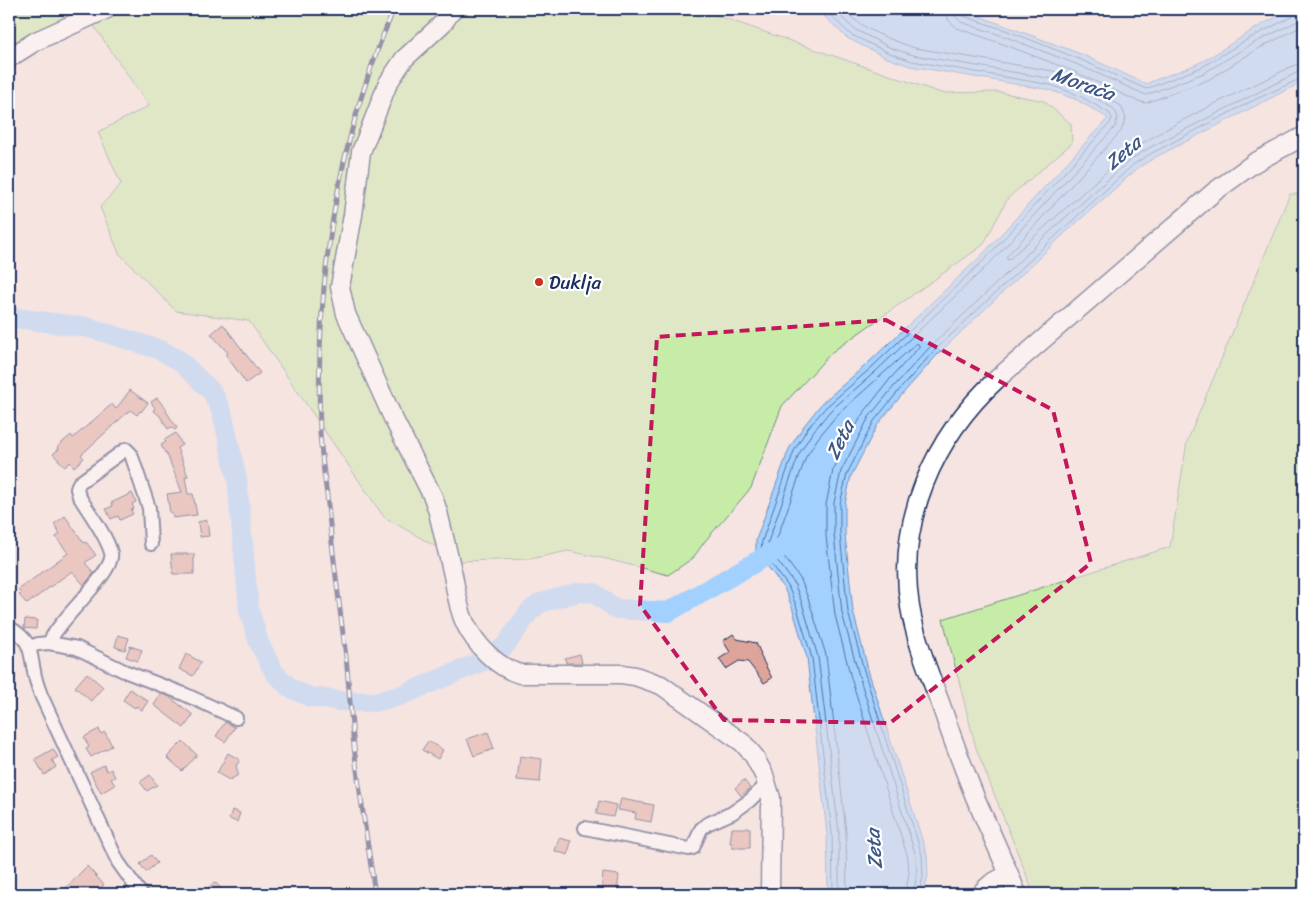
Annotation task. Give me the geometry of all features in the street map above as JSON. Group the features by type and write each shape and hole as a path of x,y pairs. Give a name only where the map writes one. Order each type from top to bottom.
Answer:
{"street":[{"path":"9,58 36,41 107,9"},
{"path":"453,9 444,23 404,59 388,83 361,152 353,215 340,287 346,314 393,418 433,497 465,624 480,645 499,665 514,673 534,675 622,674 635,676 661,685 742,743 754,756 764,775 771,798 770,894"},
{"path":"984,894 986,888 1008,888 960,759 913,621 908,587 908,554 912,520 921,489 935,458 953,429 970,407 997,379 1214,192 1262,158 1304,136"},
{"path":"49,643 71,610 105,574 111,563 112,555 108,545 78,496 77,489 79,483 126,449 131,454 148,508 151,544"},
{"path":"9,627 26,641 30,648 35,678 41,695 118,862 141,894"},
{"path":"30,648 38,644 49,643 76,648 124,671 184,694 236,718"},
{"path":"584,828 689,849 693,848 701,829 707,824 732,813 749,801 767,784"}],"highlighted area":[{"path":"886,320 1053,410 1091,563 890,723 724,720 640,605 657,337"}],"green space":[{"name":"Duklja","path":"9,9 698,9 941,93 999,92 1044,101 1071,124 1072,143 1008,198 983,245 832,352 782,406 751,488 705,541 693,558 668,575 568,551 530,559 461,561 384,517 249,321 176,311 119,253 100,207 121,184 98,132 149,106 85,13 9,52"},
{"path":"1290,194 1304,194 1304,894 1034,894 976,748 943,619 1170,547 1187,442"}],"water":[{"path":"817,9 960,9 1081,54 1146,84 1199,63 1251,31 1280,16 1304,9 1304,81 1138,168 1065,233 938,354 878,424 851,476 845,504 845,535 853,611 869,673 927,855 928,876 923,894 828,894 827,834 807,658 792,607 784,588 756,551 756,540 789,449 822,403 867,364 983,254 1108,118 1077,100 1050,90 910,66 887,58 847,38"}],"building":[{"path":"223,324 260,373 246,383 226,355 228,353 211,334"},
{"path":"130,390 148,403 141,412 137,415 130,410 81,455 84,458 74,467 70,462 65,467 53,454 59,449 57,447 71,435 73,438 112,404 116,409"},
{"path":"157,398 167,410 177,428 175,430 171,427 168,429 160,416 153,410 155,408 151,402"},
{"path":"176,433 182,445 177,448 188,476 185,477 188,494 193,494 197,515 173,518 172,512 170,513 167,494 182,492 166,452 161,445 166,442 164,440"},
{"path":"132,493 136,502 132,504 134,509 131,510 133,514 120,520 118,516 111,519 106,509 113,506 111,503"},
{"path":"65,516 84,543 86,542 96,555 85,563 94,573 84,585 72,571 27,604 19,595 21,594 18,590 68,553 56,537 60,534 54,524"},
{"path":"207,520 209,536 200,537 198,522"},
{"path":"171,554 194,554 194,574 173,574"},
{"path":"25,619 37,620 36,629 24,628"},
{"path":"733,634 737,639 756,643 772,678 764,683 748,662 739,661 726,669 719,659 730,652 723,641"},
{"path":"118,635 129,638 125,650 115,647"},
{"path":"130,646 142,650 138,661 126,657"},
{"path":"186,654 201,662 193,676 179,669"},
{"path":"580,654 582,663 566,663 565,658"},
{"path":"87,673 103,687 91,701 75,687"},
{"path":"130,689 148,701 142,710 123,700"},
{"path":"161,694 168,696 193,715 184,728 154,705"},
{"path":"225,722 235,727 225,742 216,736"},
{"path":"99,729 101,734 105,732 112,746 91,757 86,749 89,747 84,737"},
{"path":"488,732 494,749 474,756 467,739"},
{"path":"183,741 197,755 182,771 167,757"},
{"path":"428,741 443,750 438,759 422,750"},
{"path":"53,749 58,757 52,760 56,767 44,775 35,759"},
{"path":"228,753 240,760 236,766 237,776 229,780 217,773"},
{"path":"520,756 542,759 540,782 517,780"},
{"path":"104,765 107,771 111,769 115,777 111,779 115,785 101,793 90,772"},
{"path":"150,775 157,785 147,791 140,782"},
{"path":"744,780 750,788 741,796 735,788"},
{"path":"621,799 654,805 651,822 635,819 636,813 618,810"},
{"path":"599,801 616,805 613,817 596,814"},
{"path":"232,810 240,813 237,822 229,819"},
{"path":"732,828 750,828 750,848 732,848 732,843 730,843"},
{"path":"559,838 571,841 568,855 555,851"},
{"path":"151,855 157,863 146,872 140,864"},
{"path":"87,866 104,885 94,894 90,894 84,888 78,894 60,894"},
{"path":"603,873 619,875 617,894 601,893"},
{"path":"215,882 226,894 201,894"}],"waterway":[{"path":"9,317 90,328 161,350 180,361 212,392 222,412 237,479 249,610 259,643 274,672 290,688 310,697 339,701 373,702 397,697 483,661 505,646 529,612 540,603 579,592 594,593 616,609 668,612 784,546"}],"railway":[{"path":"375,894 354,747 346,657 322,456 319,378 321,324 333,216 357,111 374,59 394,9"}],"place":[{"name":"Duklja","path":"539,282"}],"water label":[{"name":"Morača","path":"1083,84"},
{"name":"Zeta","path":"1123,153"},
{"name":"Zeta","path":"840,440"},
{"name":"Zeta","path":"874,849"}]}
